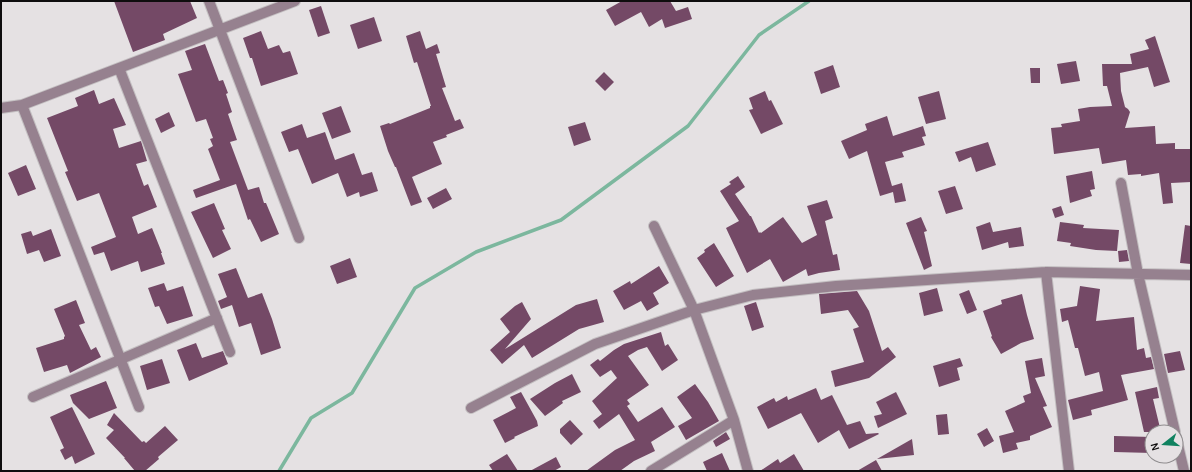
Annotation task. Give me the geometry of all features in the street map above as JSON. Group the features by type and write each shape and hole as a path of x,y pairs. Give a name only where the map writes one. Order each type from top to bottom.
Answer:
{"street":[{"path":"209,1 299,238"},
{"path":"1,108 22,105 295,1"},
{"path":"119,68 230,352"},
{"path":"22,105 139,407"},
{"path":"1121,183 1138,274 1173,424"},
{"path":"654,226 694,310 734,420 748,471"},
{"path":"1046,272 1068,471"},
{"path":"471,408 595,344 694,310 753,295 836,286 1046,272 1191,275"},
{"path":"33,397 217,318"},
{"path":"651,471 734,420"}],"building":[{"path":"114,1 190,1 197,18 163,34 165,40 133,52"},
{"path":"622,1 670,1 676,11 688,7 692,19 665,28 662,19 649,27 641,12 615,26 606,10"},
{"path":"321,6 330,33 318,37 309,10"},
{"path":"374,17 382,41 358,49 350,25"},
{"path":"261,31 268,49 279,45 283,53 290,51 298,74 261,86 252,58 250,58 243,38"},
{"path":"420,31 426,49 437,44 440,53 436,54 446,87 442,88 455,121 460,119 464,128 446,135 447,137 433,142 442,164 412,177 422,202 411,206 396,167 388,151 380,126 390,124 430,108 431,106 417,62 414,63 406,36"},
{"path":"1155,36 1170,82 1154,87 1148,67 1120,73 1121,91 1125,107 1130,112 1125,128 1155,126 1156,144 1175,143 1175,149 1191,149 1191,182 1171,183 1173,203 1163,204 1159,173 1141,176 1141,174 1128,175 1126,160 1102,164 1099,148 1054,154 1051,128 1062,127 1061,124 1080,121 1078,109 1112,106 1107,86 1103,86 1102,64 1132,64 1130,54 1149,49 1145,40"},
{"path":"205,44 219,81 223,80 228,93 226,94 232,112 228,114 237,140 230,142 248,190 259,187 264,203 266,203 279,234 261,242 250,219 248,220 236,184 196,198 193,190 220,180 208,149 213,146 210,139 213,138 206,119 196,122 178,74 192,70 185,51"},
{"path":"1076,61 1080,81 1061,84 1057,64"},
{"path":"833,65 840,87 821,94 814,72"},
{"path":"1030,68 1040,68 1040,83 1031,83"},
{"path":"604,72 614,82 605,91 595,81"},
{"path":"94,90 99,104 114,98 126,125 113,129 119,148 141,141 147,161 136,164 144,186 148,184 157,207 132,217 138,234 152,228 165,264 141,272 138,261 111,271 104,252 94,255 91,247 116,237 99,193 77,201 65,172 68,171 47,118 78,106 75,98"},
{"path":"765,91 769,101 771,100 783,124 761,134 749,110 753,109 749,98"},
{"path":"939,91 946,119 926,124 918,97"},
{"path":"341,106 351,132 332,139 322,113"},
{"path":"169,112 175,126 161,133 155,119"},
{"path":"887,116 893,136 923,126 926,136 922,137 925,145 902,152 904,157 885,162 892,186 902,183 906,201 895,203 893,192 880,196 867,151 849,159 841,141 867,130 865,124"},
{"path":"585,122 591,140 574,146 568,127"},
{"path":"302,124 307,138 325,132 335,160 354,153 362,175 372,172 378,191 360,197 359,192 347,197 338,173 312,184 298,149 289,152 281,132"},
{"path":"988,142 996,165 976,172 971,157 959,162 955,152"},
{"path":"26,165 36,189 18,196 8,173"},
{"path":"1092,171 1095,189 1090,190 1092,196 1070,203 1066,176"},
{"path":"738,176 745,187 735,194 751,216 759,233 783,217 802,243 817,235 807,206 827,200 833,218 825,221 833,255 837,254 840,270 808,276 806,269 783,282 770,259 747,273 726,228 739,221 720,191 731,184 729,182"},
{"path":"955,186 963,209 946,214 938,191"},
{"path":"446,188 452,199 433,209 427,198"},
{"path":"214,203 225,229 222,230 231,249 213,258 191,212"},
{"path":"1061,206 1064,215 1055,218 1052,209"},
{"path":"921,217 927,231 924,232 932,266 924,270 906,223"},
{"path":"990,222 993,232 1021,227 1024,246 1009,248 1008,242 982,250 976,227"},
{"path":"1060,222 1084,225 1083,228 1119,230 1117,251 1096,250 1070,246 1071,243 1057,241"},
{"path":"1185,225 1191,226 1191,264 1180,263"},
{"path":"51,229 61,256 44,262 39,250 27,254 21,234 31,231 33,236"},
{"path":"714,243 734,276 716,287 697,258 705,252 704,250"},
{"path":"1127,250 1129,261 1119,262 1118,251"},
{"path":"350,258 357,277 337,284 330,266"},
{"path":"659,266 669,283 653,293 659,304 647,311 641,301 624,310 613,291 630,281 631,284"},
{"path":"236,268 248,298 262,293 281,348 261,355 251,323 239,327 232,305 221,309 218,301 227,297 218,274"},
{"path":"164,283 167,291 183,286 193,316 167,324 159,306 155,307 148,288"},
{"path":"1080,286 1100,289 1096,321 1134,317 1137,350 1144,348 1146,358 1151,357 1154,369 1121,375 1128,400 1091,410 1092,415 1073,420 1068,400 1103,391 1099,372 1085,376 1078,348 1075,348 1068,320 1062,322 1060,309 1077,306"},
{"path":"937,288 943,311 924,316 919,293"},
{"path":"969,290 977,310 967,314 959,294"},
{"path":"857,291 869,311 882,351 888,347 896,357 869,378 835,387 831,371 864,362 853,329 859,327 848,310 821,314 819,294"},
{"path":"1022,294 1034,339 1021,343 1001,354 991,337 992,336 983,311 1002,304 1001,300"},
{"path":"597,299 604,322 579,329 532,358 524,345 502,364 490,350 510,332 500,319 522,302 531,319 505,349 576,305"},
{"path":"76,300 85,323 79,325 91,350 96,347 101,357 70,373 67,365 44,372 36,348 64,339 65,336 54,309"},
{"path":"756,302 764,327 752,331 744,306"},
{"path":"661,332 665,346 668,344 678,360 662,371 647,347 628,356 649,385 627,400 630,404 627,406 638,422 662,407 675,427 651,442 655,451 634,461 620,471 586,471 615,450 635,440 619,414 599,429 593,421 602,414 592,401 617,378 611,370 600,377 590,365 598,359 600,361 624,344"},
{"path":"196,343 202,358 223,351 228,364 189,381 177,350"},
{"path":"1180,351 1185,370 1168,373 1164,354"},
{"path":"960,358 963,366 957,368 960,380 939,387 933,366"},
{"path":"1042,358 1045,376 1035,378 1047,406 1043,407 1052,427 1030,436 1030,440 1016,443 1018,449 1003,453 999,436 1014,432 1005,411 1025,402 1023,396 1031,393 1025,361"},
{"path":"162,359 170,383 147,390 140,366"},
{"path":"572,374 581,392 562,401 563,403 545,416 530,399"},
{"path":"106,381 117,408 89,419 73,403 70,395"},
{"path":"695,384 719,421 686,440 678,426 692,418 677,397"},
{"path":"1157,387 1159,398 1153,399 1159,424 1144,424 1144,432 1135,392"},
{"path":"816,388 821,400 832,395 847,425 860,421 866,434 879,434 849,449 839,430 818,443 801,413 768,429 757,407 774,398 776,402 787,396 788,400"},
{"path":"521,392 537,421 538,426 514,437 515,438 505,443 493,420 516,408 510,397"},
{"path":"896,392 907,414 878,428 874,416 882,414 876,402"},
{"path":"72,407 95,454 75,464 72,456 65,460 60,450 64,448 50,417"},
{"path":"114,413 142,442 144,441 146,443 165,426 178,440 158,457 159,459 145,471 135,471 106,438 114,430 107,425"},
{"path":"947,414 949,434 938,435 936,415"},
{"path":"570,420 583,434 571,445 560,433 560,429"},
{"path":"987,428 994,441 984,447 977,434"},
{"path":"726,432 730,439 716,447 713,441"},
{"path":"1114,436 1144,437 1144,453 1114,452"},
{"path":"912,439 914,455 877,459"},
{"path":"722,453 730,471 707,471 703,462"},
{"path":"507,454 518,471 493,471 489,465"},
{"path":"794,454 804,471 760,471 778,459 780,463"},
{"path":"556,457 561,467 554,471 530,471"},
{"path":"876,460 882,471 857,471"}],"waterway":[{"path":"279,471 311,418 352,393 415,288 476,252 561,220 688,126 759,35 809,1"}]}
